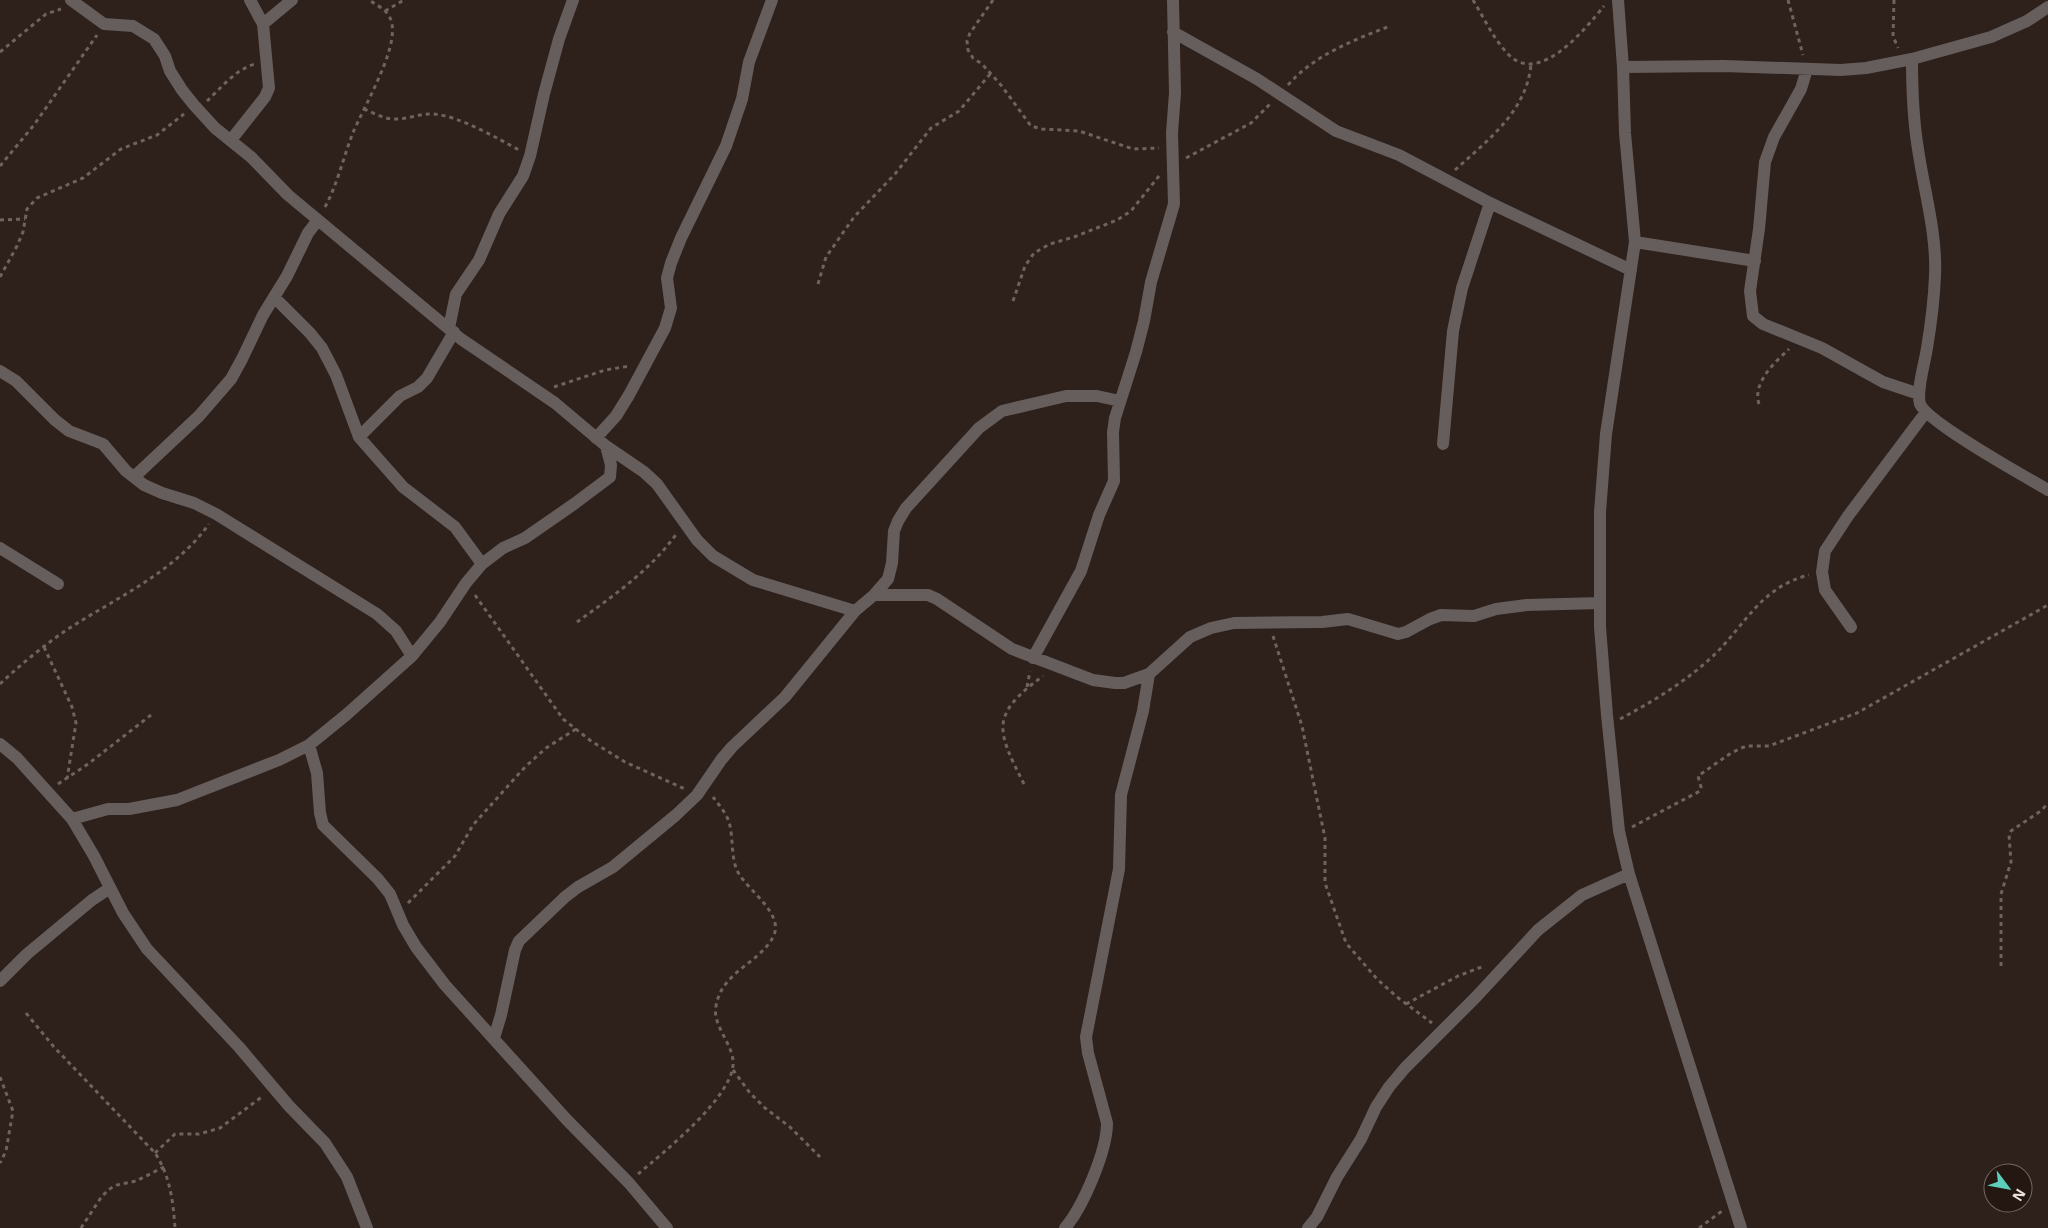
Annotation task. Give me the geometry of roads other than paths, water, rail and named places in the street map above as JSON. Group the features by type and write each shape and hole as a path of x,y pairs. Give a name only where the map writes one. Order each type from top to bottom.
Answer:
{"street":[{"path":"231,140 265,97 269,88 263,24 250,0"},
{"path":"263,24 292,0"},
{"path":"359,437 400,396 418,387 427,378 451,330 456,294 479,260 499,214 523,176 530,156 559,40 573,0"},
{"path":"601,442 665,328 671,308 668,278 671,263 681,238 726,146 742,99 749,62 772,0"},
{"path":"1033,658 1081,571 1099,515 1114,481 1113,432 1120,401 1144,321 1151,282 1174,204 1175,93 1172,32 1173,0"},
{"path":"1618,0 1625,133 1634,242 1606,434 1600,512 1600,627 1608,726 1619,831 1629,874 1740,1228"},
{"path":"76,4 104,24 134,26 154,40 165,56 170,71 182,90 215,128 251,157 288,195 451,330 539,392 601,442 644,472 657,484 685,523 713,556 738,573 753,580 855,611"},
{"path":"1623,67 1724,66 1841,70 1866,68 1991,37 2027,21 2048,7"},
{"path":"1172,32 1280,94 1336,131 1399,155 1444,180 1631,270"},
{"path":"1907,59 1917,140 1935,242 1935,266 1928,348 1919,394 1920,404 1926,412 1984,453 2048,490"},
{"path":"1807,69 1794,105 1774,137 1765,162 1750,292 1753,316 1763,324 1839,356 1883,382 1919,394"},
{"path":"1443,444 1453,331 1462,288 1490,202"},
{"path":"134,477 199,416 231,379 263,315 308,233 318,220"},
{"path":"1634,242 1755,261"},
{"path":"274,297 310,333 322,348 336,375 359,437 403,487 455,527 482,564"},
{"path":"0,371 16,381 55,420 69,431 103,444 134,477 153,489 194,503 216,514 377,614 396,631 412,656"},
{"path":"494,1038 518,941 565,897 578,887 613,867 676,815 700,790 732,747 785,697 855,611 874,595 888,579 891,571 892,542 898,521 906,508 979,428 1002,411 1066,396 1097,396 1120,401"},
{"path":"1851,627 1826,590 1822,572 1824,551 1926,412"},
{"path":"72,819 108,808 129,809 177,800 279,760 309,745 368,697 412,656 440,622 466,583 482,564 503,548 525,538 610,477 611,466 601,442"},
{"path":"0,548 58,584"},
{"path":"874,595 928,596 937,599 994,638 1033,658 1093,680 1115,683 1124,683 1149,674 1190,637 1211,628 1234,623 1322,622 1348,619 1398,634 1441,616 1474,616 1496,609 1527,605 1600,603"},
{"path":"1065,1228 1078,1210 1088,1188 1107,1135 1106,1123 1086,1037 1119,869 1121,795 1143,711 1149,674"},
{"path":"0,744 17,758 72,819 94,856 123,913 147,950 239,1047 273,1088 325,1143 347,1177 368,1228"},
{"path":"309,745 317,773 320,813 323,825 378,879 390,894 398,915 416,947 445,985 567,1120 628,1183 667,1228"},
{"path":"1308,1228 1317,1217 1337,1177 1361,1139 1376,1107 1389,1086 1538,930 1582,896 1629,874"},
{"path":"0,981 27,954 92,900 110,888"}]}
